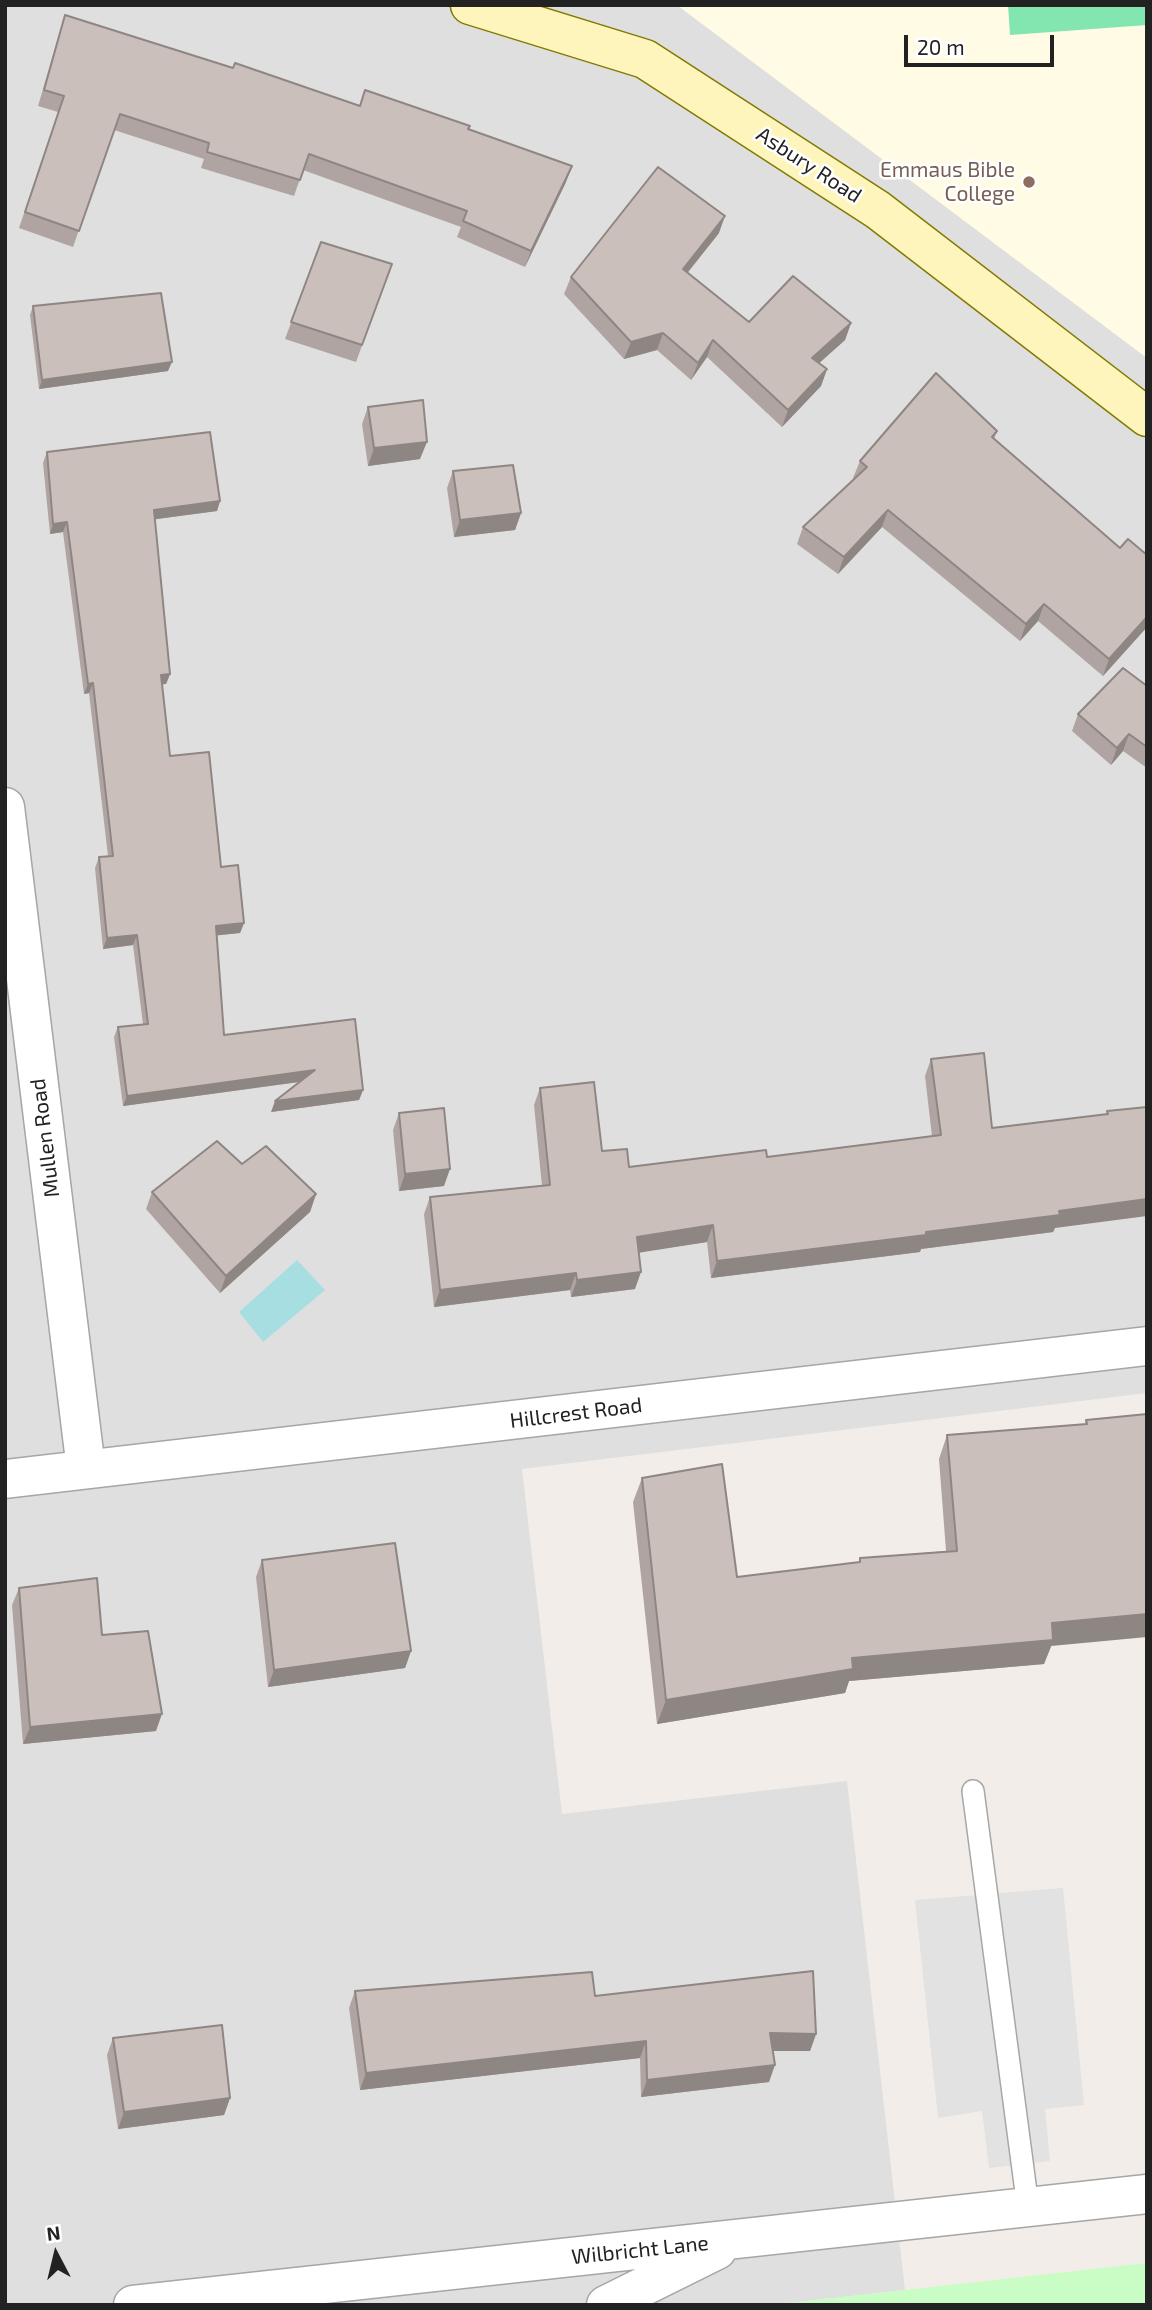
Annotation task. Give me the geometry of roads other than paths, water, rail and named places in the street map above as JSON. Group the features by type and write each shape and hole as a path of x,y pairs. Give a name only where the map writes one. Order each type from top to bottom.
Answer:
{"main road":[{"name":"Asbury Road","path":"470,5 645,59 878,210 1147,417"}],"street":[{"name":"Mullen Road","path":"5,807 86,1469"},
{"name":"Hillcrest Road","path":"5,1479 1147,1346"},
{"name":"Wilbricht Lane","path":"133,2305 1147,2194"},
{"path":"606,2305 739,2239"}],"lane":[{"path":"972,1791 1028,2207"}],"water":[{"path":"297,1260 325,1290 263,1342 239,1312"}],"place":[{"name":"Emmaus Bible College","path":"1029,182"}]}
